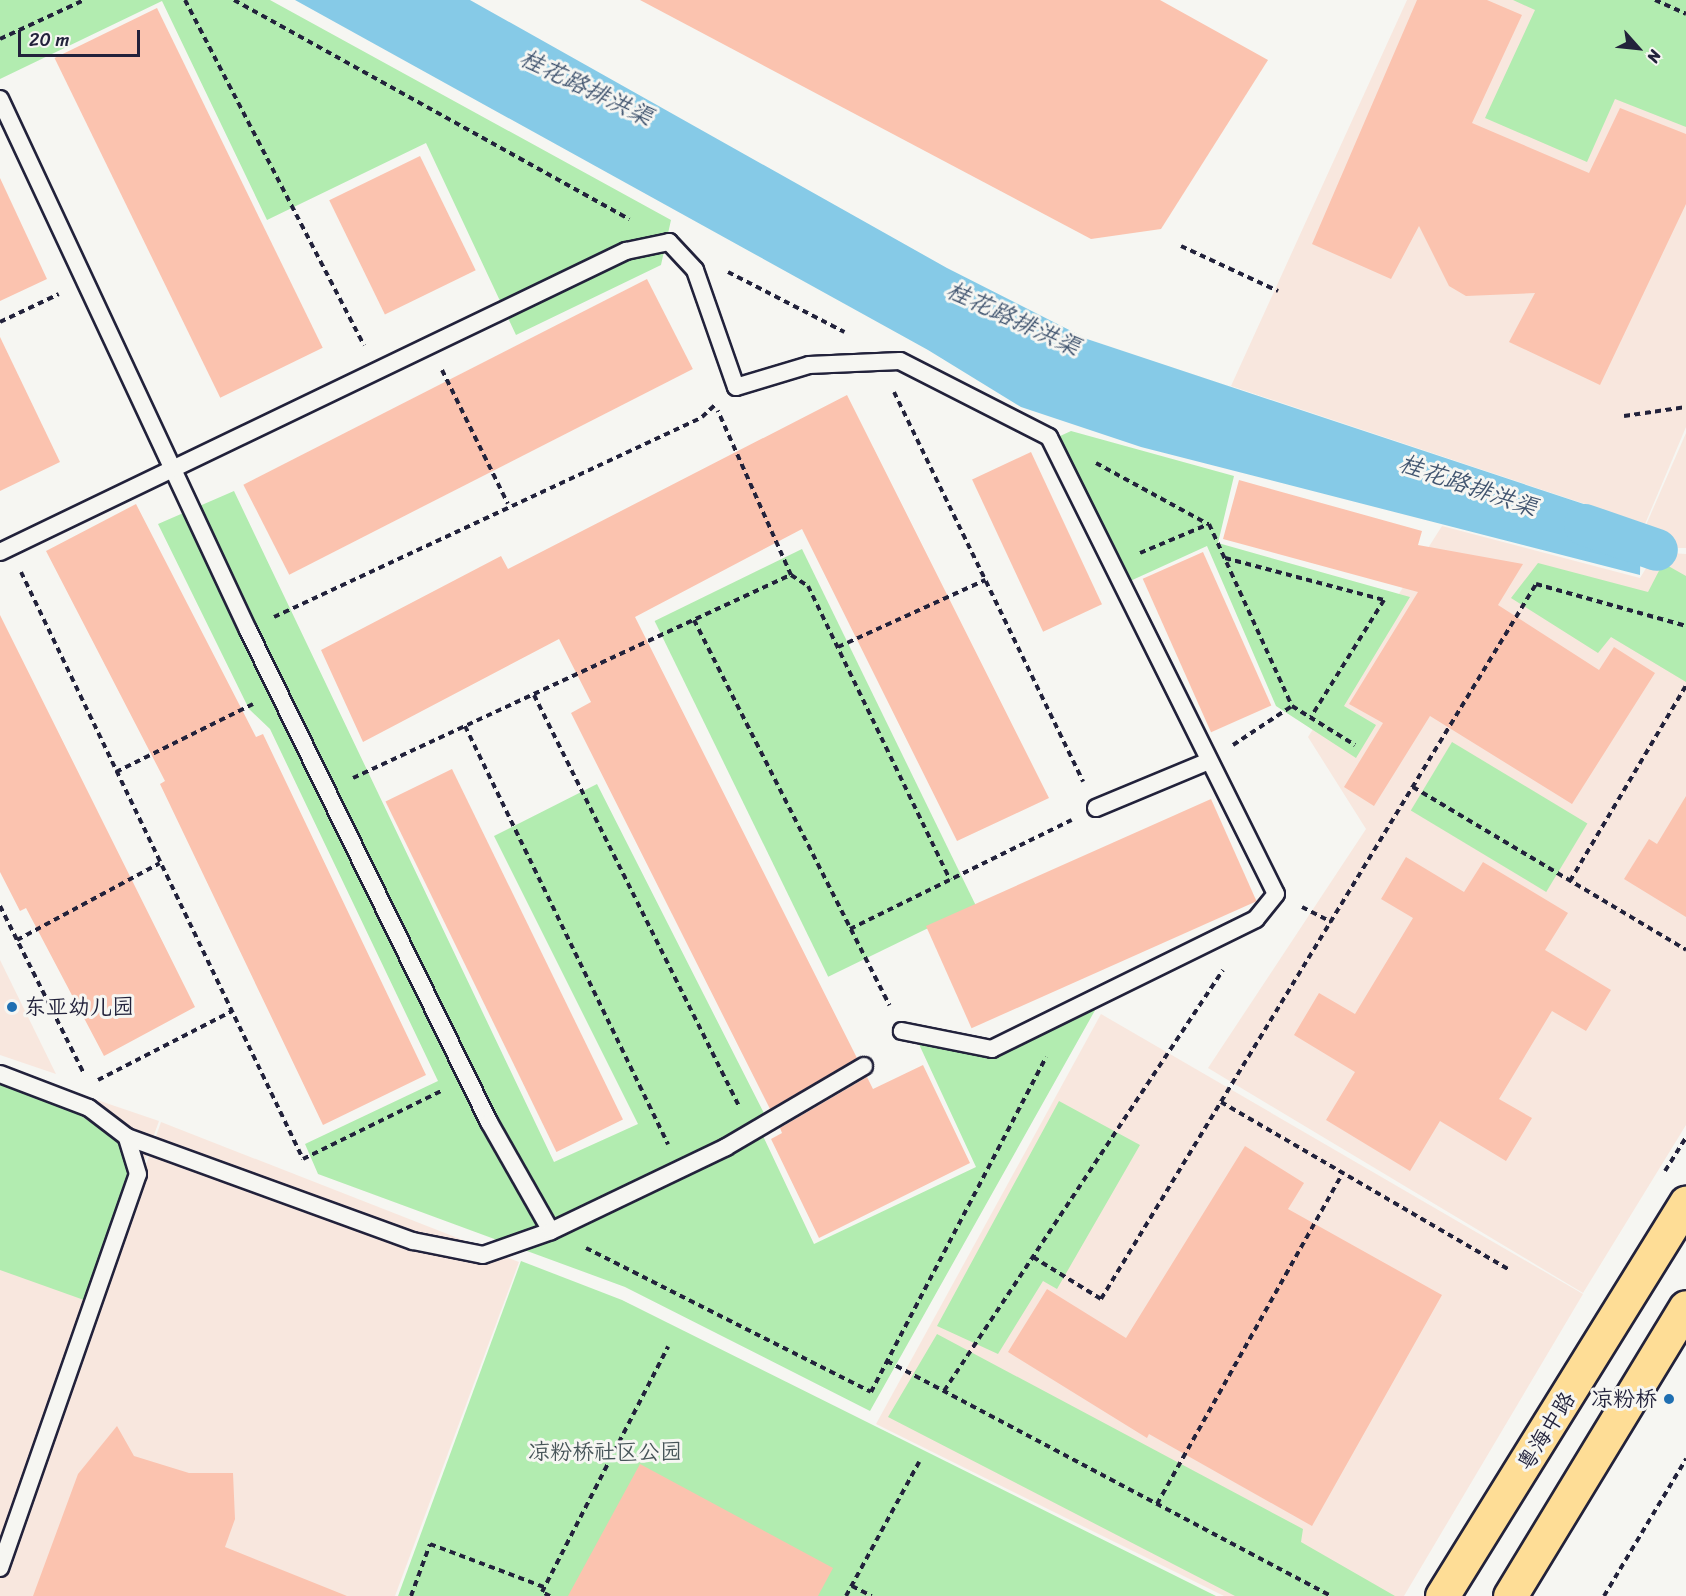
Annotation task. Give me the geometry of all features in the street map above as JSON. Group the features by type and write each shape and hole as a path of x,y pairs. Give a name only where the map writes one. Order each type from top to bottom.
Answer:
{"highway":[{"name":"粤海中路","path":"1442,1596 1686,1203"},
{"path":"1510,1596 1682,1324"}],"lane":[{"path":"0,99 278,692 468,1078 551,1231"},
{"path":"4,550 626,250 669,242 695,270 736,387 809,366 900,361 1049,437 1276,894 1256,919 992,1049 902,1031"},
{"path":"1096,808 1209,761"},
{"path":"0,1074 89,1108 127,1137 413,1241 483,1255 551,1231 680,1169 751,1132 864,1066"},
{"path":"0,1568 138,1174 127,1137"}],"path":[{"path":"0,39 84,0"},
{"path":"185,0 377,369"},
{"path":"234,0 669,242"},
{"path":"1655,0 1686,14"},
{"path":"1181,246 1278,291"},
{"path":"722,269 847,334"},
{"path":"0,322 87,281"},
{"path":"429,344 508,504"},
{"path":"850,929 1096,808 879,362"},
{"path":"248,630 508,504 702,417 736,387"},
{"path":"716,405 791,575 808,586 950,880"},
{"path":"1624,416 1686,407"},
{"path":"1049,437 1209,524 1292,706 1355,745"},
{"path":"1112,565 1209,524"},
{"path":"4,550 116,772 303,1160 468,1078"},
{"path":"1224,557 1384,600 1311,717"},
{"path":"327,790 791,575"},
{"path":"838,647 985,580"},
{"path":"1033,1257 1101,1299 1536,584 1686,626"},
{"path":"694,620 902,1031"},
{"path":"1570,881 1686,686"},
{"path":"116,772 278,692"},
{"path":"534,694 751,1132"},
{"path":"1209,761 1292,706"},
{"path":"465,726 680,1169"},
{"path":"1413,787 1686,950"},
{"path":"17,940 160,862"},
{"path":"0,906 89,1085 232,1011"},
{"path":"944,1391 1256,919"},
{"path":"551,1231 871,1392 1070,1011"},
{"path":"1221,1102 1508,1269"},
{"path":"1157,1504 1343,1173"},
{"path":"550,1596 542,1592 544,1587 668,1347"},
{"path":"887,1361 1331,1596"},
{"path":"1604,1596 1686,1458"},
{"path":"846,1596 919,1462"},
{"path":"411,1596 430,1544 544,1587"},
{"path":"852,1586 872,1596"}],"shaded area":[{"path":"1407,0 1686,0 1686,427 1645,524 1231,386"},
{"path":"1686,433 1686,548 1657,548 1646,525"},
{"path":"1442,526 1640,578 1656,552 1686,554 1686,1125 1583,1293 1208,1068 1366,829 1308,737"},
{"name":"东亚幼儿园","path":"0,960 56,1074 0,1055"},
{"path":"1101,1014 1583,1294 1404,1596 1224,1596 876,1424"},
{"path":"0,1067 159,1121 0,1567"},
{"path":"161,1122 519,1262 395,1596 0,1596 0,1578"}],"green space":[{"path":"0,0 270,0 671,220 661,265 516,335 426,143 267,220 162,1 0,79"},
{"path":"1513,0 1686,0 1686,127 1615,99 1587,162 1485,118 1535,10"},
{"path":"1071,431 1234,476 1218,543 1410,597 1344,706 1376,725 1356,758 1276,706 1207,546 1128,582 1058,437"},
{"path":"234,491 554,1162 638,1124 494,836 597,784 773,1131 763,1136 814,1244 976,1167 917,1040 993,1057 1098,1005 870,1411 625,1287 318,1174 305,1144 438,1081 270,729 249,709 158,524"},
{"path":"802,549 976,905 828,977 655,621"},
{"path":"1538,563 1648,592 1663,563 1686,576 1686,682 1611,637 1598,653 1511,598"},
{"path":"1452,742 1587,823 1546,892 1411,811"},
{"path":"0,1083 80,1115 122,1144 130,1172 84,1300 0,1270"},
{"path":"1059,1101 1140,1145 1057,1289 1043,1281 998,1354 937,1326"},
{"name":"凉粉桥社区公园","path":"521,1261 622,1300 1216,1596 398,1596"},
{"path":"937,1334 1303,1529 1301,1542 1395,1596 1235,1596 888,1417"}],"water":[{"path":"295,0 470,0 947,268 1087,339 1641,523 1640,575 1141,447 1021,407 928,350"}],"building":[{"path":"640,0 1160,0 1268,60 1161,229 1091,239"},
{"path":"1417,0 1487,0 1522,15 1472,123 1589,173 1620,108 1686,134 1686,204 1600,385 1509,342 1535,293 1466,296 1449,286 1419,226 1391,279 1312,244"},
{"path":"157,8 323,348 220,398 55,58"},
{"path":"420,156 476,270 385,314 329,200"},
{"path":"0,178 47,279 0,301"},
{"path":"647,279 693,369 289,575 243,485"},
{"path":"0,337 60,462 0,491"},
{"path":"847,395 1049,798 957,841 802,529 635,617 857,1058 770,1109 571,713 591,702 559,639 363,742 321,650 501,556 508,569"},
{"path":"1031,452 1102,604 1043,632 972,479"},
{"path":"1239,480 1422,531 1418,545 1523,564 1498,605 1599,670 1614,647 1655,673 1572,804 1430,716 1374,806 1344,787 1383,723 1349,704 1418,592 1223,539"},
{"path":"136,504 256,737 263,734 426,1075 323,1125 160,784 165,781 46,551"},
{"path":"1203,552 1271,705 1211,732 1143,579"},
{"path":"0,615 195,1007 104,1056 26,908 20,911 0,872"},
{"path":"452,769 623,1120 556,1152 385,801"},
{"path":"1686,796 1686,917 1624,879 1649,839 1657,844"},
{"path":"1211,799 1257,901 972,1028 926,926"},
{"path":"1406,857 1464,892 1483,862 1568,913 1545,950 1611,990 1586,1031 1552,1011 1499,1099 1532,1118 1506,1161 1440,1121 1410,1171 1326,1120 1355,1072 1294,1035 1319,993 1355,1014 1413,918 1381,899"},
{"path":"923,1065 970,1163 819,1238 771,1139 782,1133 780,1128 867,1077 873,1089"},
{"path":"1245,1146 1304,1183 1288,1209 1442,1295 1312,1526 1149,1434 1147,1438 1008,1352 1047,1289 1126,1338"},
{"path":"117,1426 134,1456 189,1473 233,1473 235,1519 225,1547 347,1596 33,1596 78,1474"},
{"path":"640,1464 833,1568 818,1596 568,1596"}],"waterway":[{"name":"桂花路排洪渠","path":"1585,525 1657,550"}],"place":[{"name":"东亚幼儿园","path":"12,1007"},
{"name":"凉粉桥","path":"1669,1399"}]}
